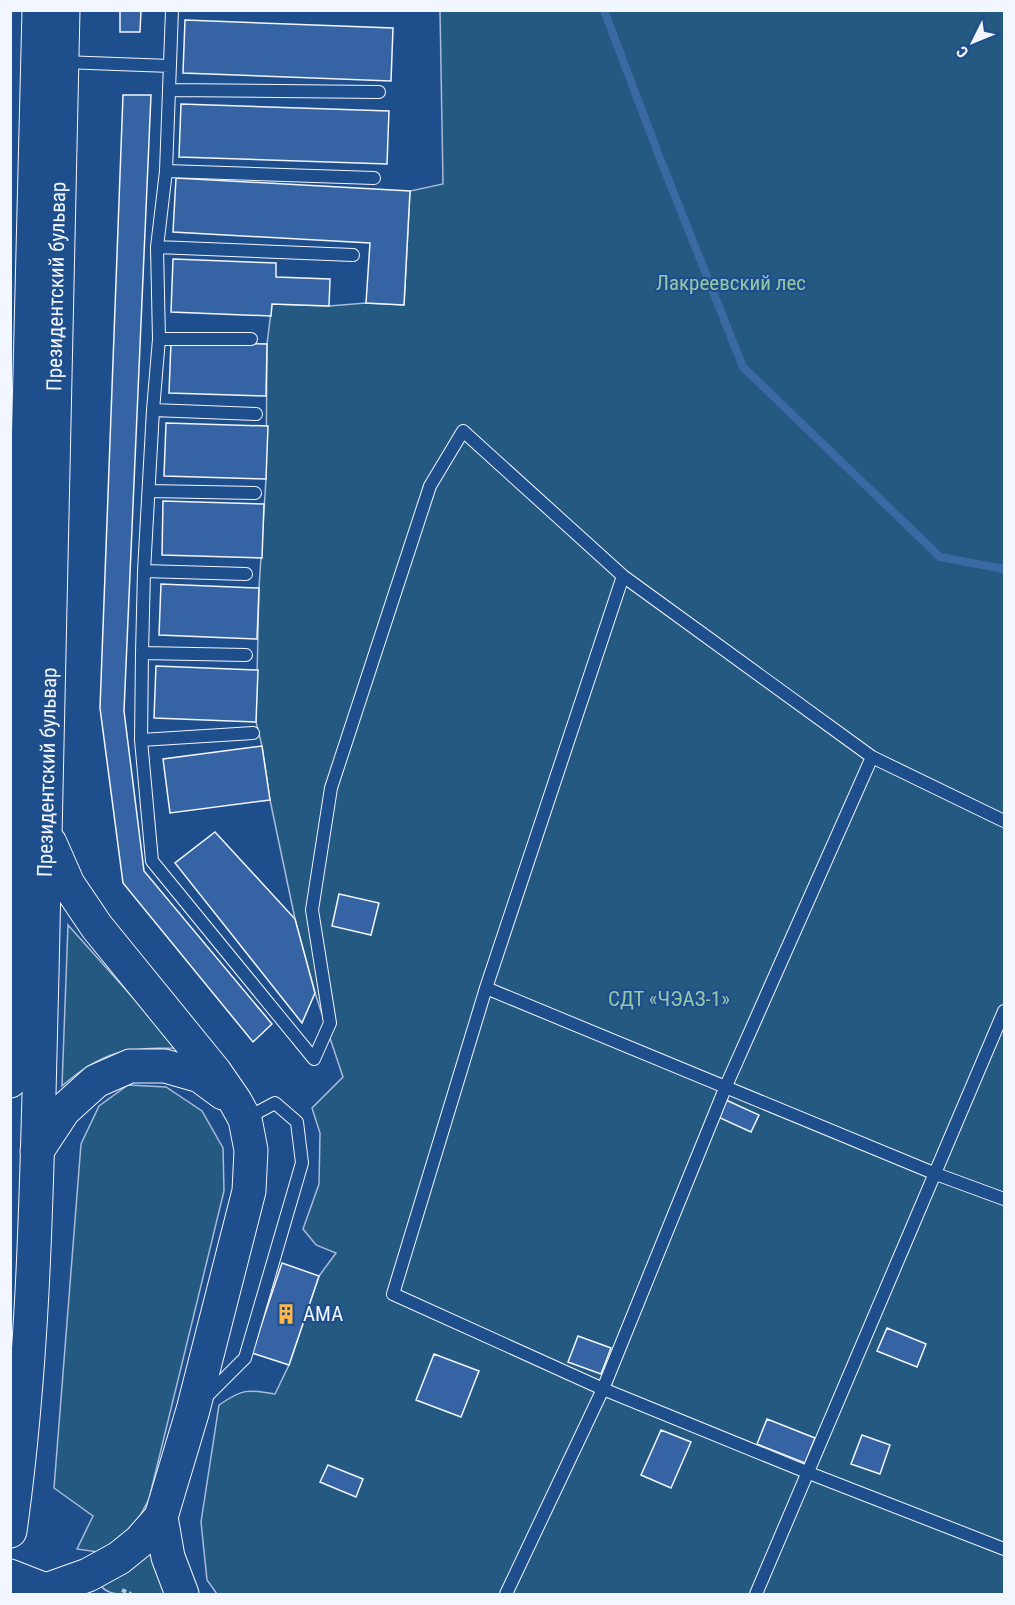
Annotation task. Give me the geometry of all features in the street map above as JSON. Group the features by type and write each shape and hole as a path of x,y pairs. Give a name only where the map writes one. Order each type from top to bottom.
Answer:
{"main road":[{"name":"Президентский бульвар","path":"10,1081 17,621 39,10"},
{"name":"Президентский бульвар","path":"10,1531 20,1462 29,1344 38,1151 63,10"},
{"path":"10,1576 51,1592 119,1558 140,1541 161,1517 193,1410 249,1191 251,1150 240,1110 215,1072 97,927 68,884 46,836"},
{"path":"38,1151 64,1110 96,1081 130,1066 165,1066 200,1076 240,1110"},
{"path":"161,1517 168,1557 182,1594"}],"lane":[{"path":"172,10 166,171 157,247 159,339 144,571 142,653 141,740 152,861 314,1059 330,1023 312,910 331,788 430,486 463,431 623,576 872,757 1005,821"},
{"path":"62,62 170,66"},
{"path":"170,90 379,92"},
{"path":"166,171 374,178"},
{"path":"157,247 353,255"},
{"path":"159,339 251,339"},
{"path":"153,410 256,414"},
{"path":"149,491 255,493"},
{"path":"144,571 246,574"},
{"path":"623,576 486,988 393,1294 603,1389 809,1473 1005,1549"},
{"path":"142,653 246,655"},
{"path":"141,740 253,733"},
{"path":"506,1594 603,1389 726,1086 872,757"},
{"path":"486,988 936,1174 1005,1199"},
{"path":"756,1594 1005,1011"},
{"path":"193,1410 245,1358 302,1163 297,1122 275,1103 240,1110"}],"green space":[{"name":"СДТ «ЧЭАЗ-1»","path":"440,11 1004,11 1004,1594 217,1594 207,1580 201,1522 219,1405 239,1393 258,1391 275,1394 289,1365 319,1276 336,1253 316,1245 303,1229 319,1184 320,1133 312,1108 343,1077 315,993 295,919 256,722 259,588 266,479 267,344 272,304 404,305 410,191 443,184"},
{"path":"68,925 178,1048 143,1049 103,1058 62,1086"},
{"path":"128,1085 166,1087 202,1111 223,1148 224,1191 149,1499 135,1525 105,1553 77,1549 93,1516 54,1488 81,1144 99,1106"},
{"path":"156,1548 171,1594 124,1595 115,1594 102,1587 104,1583"}],"building":[{"path":"120,10 141,10 140,32 120,32"},
{"path":"185,20 393,28 391,81 183,73"},
{"path":"123,95 151,95 124,711 144,871 272,1024 253,1042 123,883 100,708"},
{"path":"181,104 389,111 387,164 179,157"},
{"path":"176,178 410,191 404,305 366,303 370,243 173,232"},
{"path":"173,259 276,263 276,277 330,279 329,306 272,304 271,316 171,312"},
{"path":"171,342 267,344 266,396 169,393"},
{"path":"166,423 268,426 266,479 164,476"},
{"path":"163,501 264,504 262,558 162,555"},
{"path":"161,584 259,588 257,639 159,635"},
{"path":"156,666 258,670 256,722 154,718"},
{"path":"262,746 270,800 170,813 163,759"},
{"path":"215,832 295,919 315,993 302,1023 175,863"},
{"path":"339,894 379,903 371,935 332,926"},
{"path":"726,1100 759,1115 751,1132 718,1117"},
{"name":"АМА","path":"282,1263 319,1276 289,1365 252,1353"},
{"path":"887,1328 926,1344 917,1367 877,1351"},
{"path":"578,1336 611,1348 601,1374 568,1362"},
{"path":"434,1354 479,1371 461,1417 416,1400"},
{"path":"767,1419 815,1438 805,1463 757,1444"},
{"path":"661,1430 691,1442 671,1488 641,1475"},
{"path":"862,1435 890,1445 880,1474 851,1464"},
{"path":"328,1465 363,1479 356,1497 320,1482"}],"waterway":[{"path":"604,10 743,367 940,557 1004,569"}],"place":[{"name":"АМА","path":"286,1314"}],"park label":[{"name":"Лакреевский лес","path":"731,283"}]}
